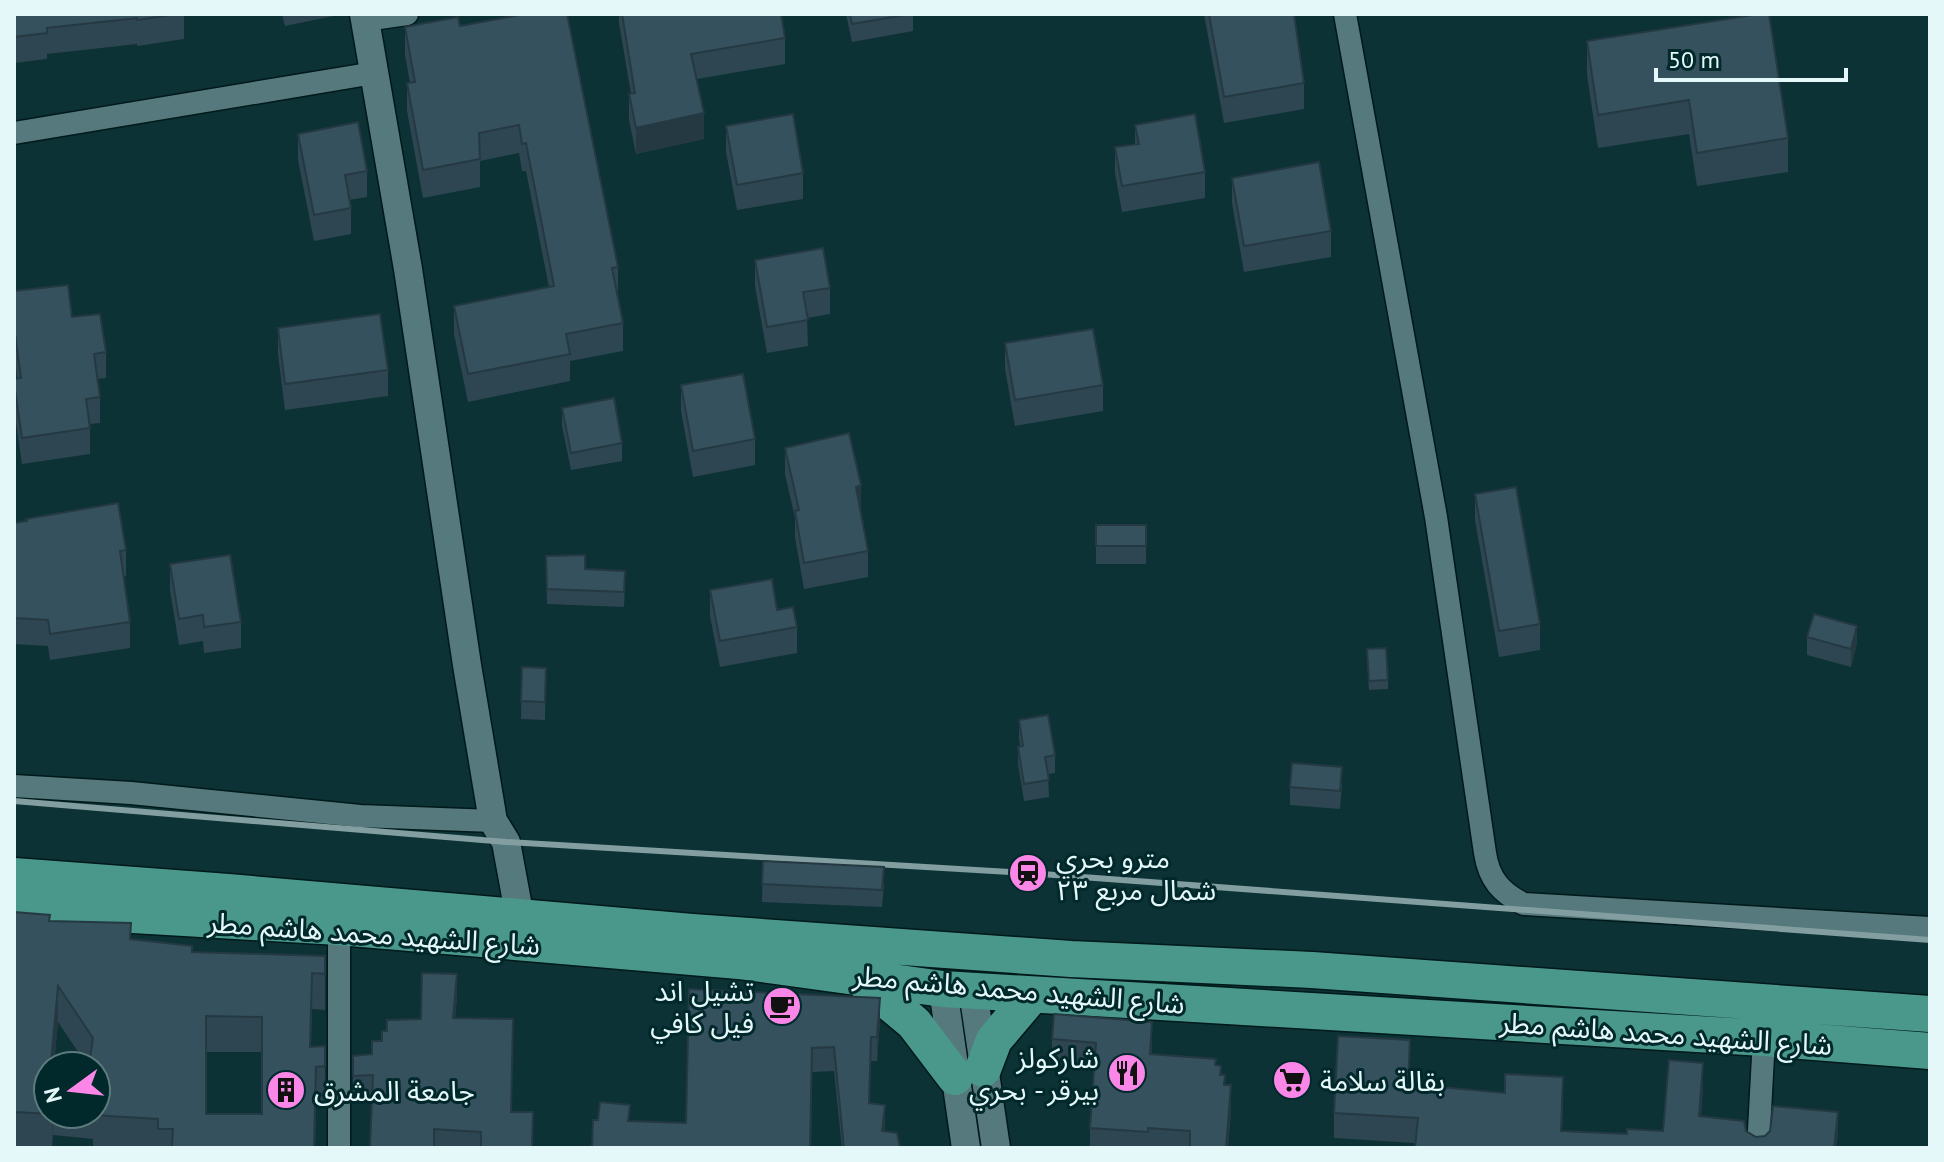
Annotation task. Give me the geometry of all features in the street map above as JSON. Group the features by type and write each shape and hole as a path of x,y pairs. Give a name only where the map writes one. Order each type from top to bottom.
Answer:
{"main road":[{"name":"شارع الشهيد محمد هاشم مطر","path":"14,876 1055,958 1312,970 1930,1014"},
{"name":"شارع الشهيد محمد هاشم مطر","path":"14,908 339,927 739,961 958,990 1764,1038 1930,1051"},
{"path":"860,978 969,1073 1032,995"}],"street":[{"path":"407,14 365,17 408,269 464,649 493,821 506,842 520,918"},
{"path":"1345,14 1436,517 1485,853 1492,879 1501,890 1524,904 1930,928"},
{"path":"14,133 374,73"},
{"path":"14,786 131,793 360,816 493,821"},
{"path":"339,927 339,1148"},
{"path":"958,990 969,1073 966,1148"},
{"path":"1758,1148 1764,1038"},
{"path":"969,1073 996,1148"}],"building":[{"path":"14,14 176,14 47,28 47,33 14,37"},
{"path":"525,14 567,14 618,267 612,268 623,323 566,334 570,354 468,374 454,306 554,286 526,143 522,144 519,125 479,133 480,159 423,170 407,83 415,82 405,27 458,17 460,26"},
{"path":"622,14 781,14 785,38 691,54 704,113 636,128 629,94 635,93"},
{"path":"850,14 910,14 852,24"},
{"path":"1209,14 1294,14 1304,83 1224,97"},
{"path":"1769,14 1788,138 1697,153 1689,100 1598,115 1587,41"},
{"path":"793,114 803,173 737,185 726,126"},
{"path":"1195,114 1205,172 1122,186 1115,147 1139,144 1135,125"},
{"path":"358,122 367,171 345,175 351,208 314,215 298,134"},
{"path":"1319,162 1331,231 1244,246 1232,178"},
{"path":"823,248 830,288 803,292 808,320 767,327 755,260"},
{"path":"68,285 72,317 100,314 106,352 94,354 100,397 86,399 90,428 22,438 14,383 14,379 21,378 14,326 14,291"},
{"path":"380,314 388,370 285,384 278,328"},
{"path":"1093,329 1103,385 1015,400 1005,343"},
{"path":"743,374 755,439 693,451 681,385"},
{"path":"614,398 622,443 571,453 562,408"},
{"path":"849,433 861,485 856,487 868,551 804,563 795,511 799,510 785,448"},
{"path":"1516,487 1540,624 1499,631 1475,494"},
{"path":"118,503 126,550 120,551 130,622 50,634 48,620 14,618 14,523"},
{"path":"1096,525 1146,525 1146,546 1096,546"},
{"path":"230,555 241,622 204,627 203,615 179,619 170,564"},
{"path":"585,555 585,569 625,571 624,592 547,589 546,556"},
{"path":"772,579 777,610 793,607 797,627 720,641 710,590"},
{"path":"1814,614 1857,626 1851,649 1807,637"},
{"path":"1386,648 1388,680 1369,681 1367,649"},
{"path":"522,667 546,668 545,702 521,701"},
{"path":"1048,715 1055,755 1045,757 1049,780 1024,784 1018,747 1023,746 1019,720"},
{"path":"1292,763 1342,767 1340,791 1290,787"},
{"path":"763,861 884,867 882,890 762,884"},
{"path":"14,912 50,915 49,921 131,923 130,939 192,946 192,952 325,956 325,974 312,973 310,1047 325,1046 325,1066 316,1067 314,1148 172,1148 173,1129 158,1129 158,1119 112,1116 112,1050 91,1050 93,1038 58,986 52,1050 32,1050 32,1113 14,1112","holes":["206,1016 262,1017 262,1114 206,1114"]},
{"path":"422,973 457,974 453,1018 513,1019 511,1112 533,1112 532,1148 481,1148 481,1132 434,1129 434,1148 370,1148 373,1075 353,1076 353,1056 372,1054 372,1041 382,1041 382,1031 387,1031 387,1020 421,1019"},
{"path":"689,989 880,998 877,1037 871,1037 869,1103 885,1105 882,1131 897,1133 900,1148 844,1148 834,1047 812,1048 810,1148 592,1148 593,1120 598,1120 600,1102 630,1105 628,1121 686,1123"},
{"path":"1054,1014 1152,1022 1150,1054 1216,1059 1215,1065 1221,1066 1220,1075 1225,1075 1224,1085 1231,1085 1226,1148 1190,1148 1190,1131 1090,1128 1096,1043 1052,1039"},
{"path":"1338,1036 1410,1040 1408,1084 1505,1093 1505,1074 1563,1077 1561,1131 1627,1134 1627,1129 1663,1131 1669,1060 1703,1063 1699,1116 1744,1121 1746,1131 1756,1137 1765,1136 1770,1131 1773,1106 1838,1112 1834,1148 1415,1148 1418,1118 1334,1113"}],"railway":[{"path":"14,801 506,842 1028,873 1930,940"}],"place":[{"name":"مترو بحري شمال مربع ٢٣","path":"1028,873"},
{"name":"تشيل اند فيل كافي","path":"782,1006"},
{"name":"شاركولز بيرقر - بحري","path":"1127,1073"},
{"name":"بقالة سلامة","path":"1292,1080"},
{"name":"جامعة المشرق","path":"286,1090"}]}
